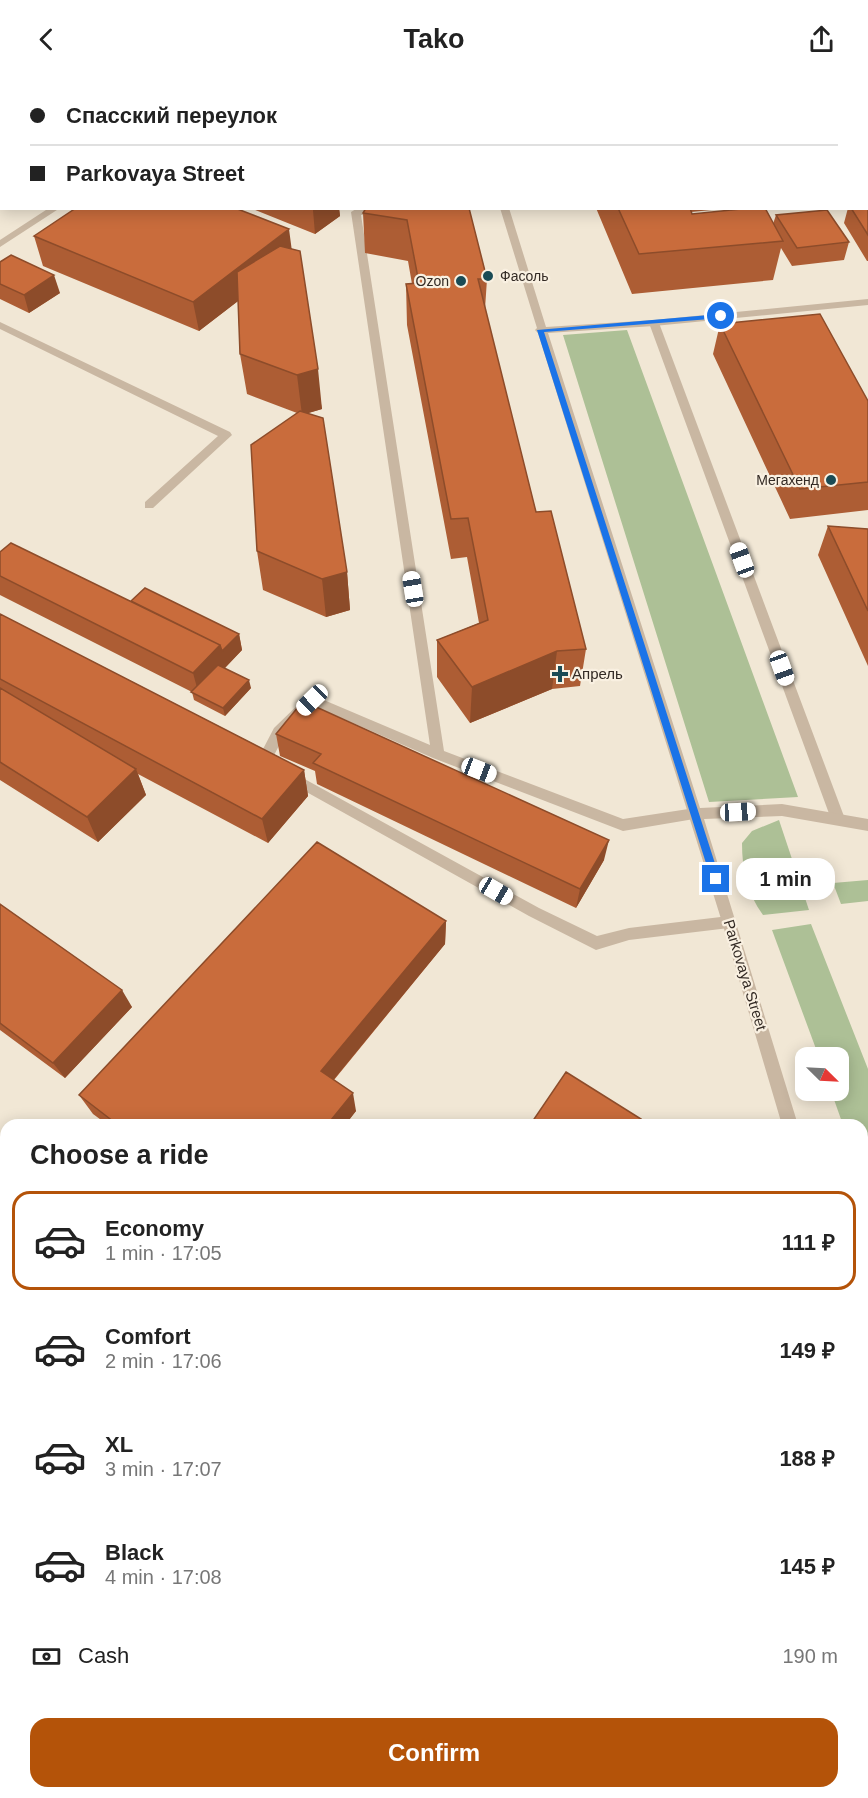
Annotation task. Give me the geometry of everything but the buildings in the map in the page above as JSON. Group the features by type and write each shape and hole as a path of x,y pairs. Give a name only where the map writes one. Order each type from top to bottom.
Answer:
{"street":[{"path":"0,244 53,210"},
{"name":"Parkovaya Street","path":"505,210 540,330 729,922 788,1119"},
{"path":"398,211 356,212 438,754"},
{"path":"540,330 654,323 868,302"},
{"path":"654,323 838,819"},
{"path":"0,325 226,435 149,505"},
{"path":"265,759 279,732 312,700 438,754 622,825 695,814 782,810 868,825"},
{"path":"244,748 534,912 596,944 629,934 729,922"}],"green space":[{"path":"627,330 798,797 709,802 563,335"},
{"path":"779,820 809,910 763,915 746,880 742,843 752,831"},
{"path":"868,880 868,901 841,904 833,883"},
{"path":"811,924 868,1069 868,1119 841,1119 835,1101 849,1101 849,1047 815,1047 772,930"}],"place":[{"name":"Фасоль","path":"488,276"},
{"name":"Ozon","path":"461,281"},
{"name":"Мегахенд","path":"831,480"},
{"name":"Апрель","path":"560,674"}],"route":[{"path":"716,879 540,330 654,323 721,316"}]}
